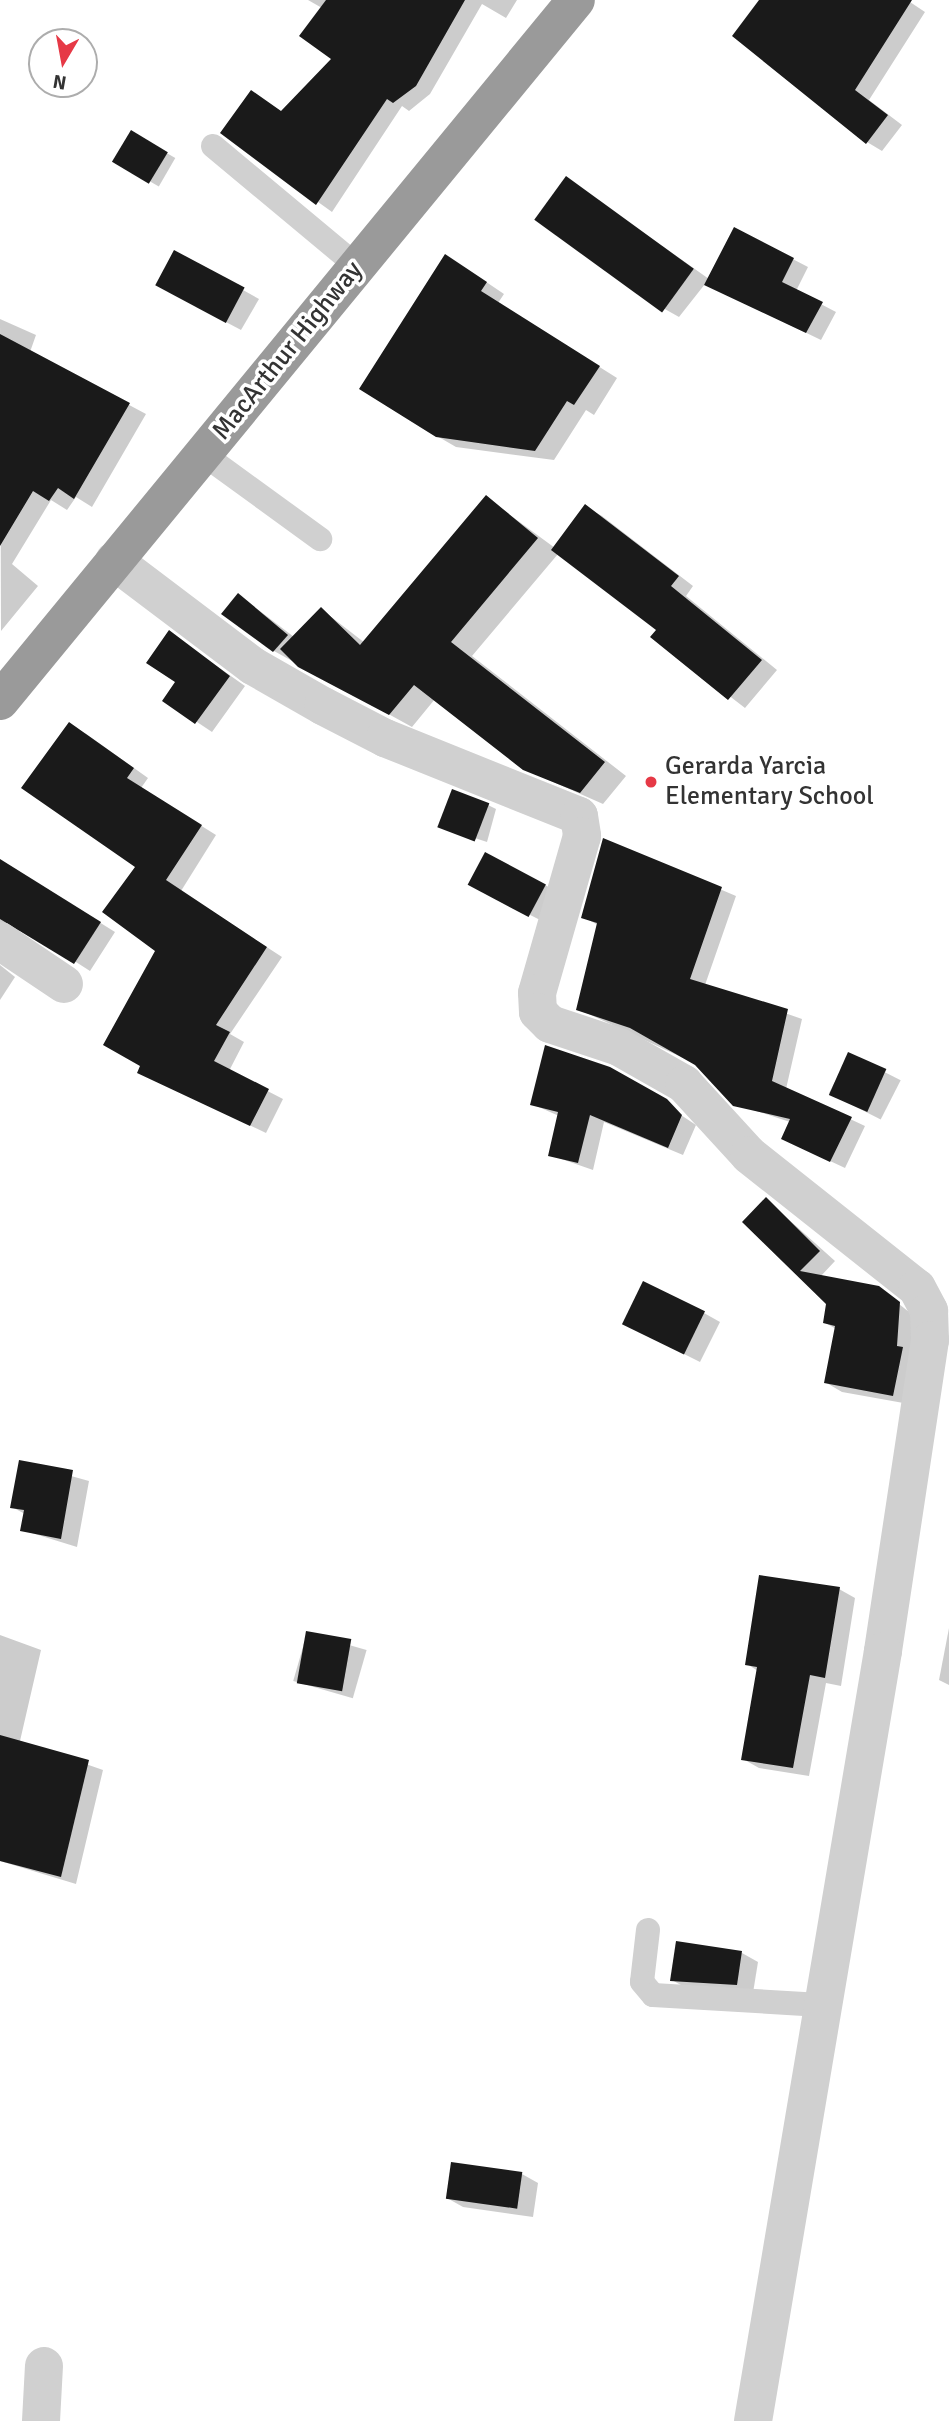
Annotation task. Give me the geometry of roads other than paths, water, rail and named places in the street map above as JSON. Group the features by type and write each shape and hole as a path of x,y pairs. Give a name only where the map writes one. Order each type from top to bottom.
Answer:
{"highway":[{"name":"MacArthur Highway","path":"0,701 576,0"}],"street":[{"path":"114,561 253,666 323,706 385,738 579,816 582,836 537,993 538,1012 550,1024 619,1047 684,1084 749,1155 917,1288 929,1311 930,1340 887,1624 753,2421"},
{"path":"0,941 64,984"},
{"path":"41,2421 44,2366"}],"lane":[{"path":"213,145 358,267"},
{"path":"204,454 320,538"},
{"path":"648,1930 642,1982 653,1995 821,2005"}],"place":[{"name":"Gerarda Yarcia Elementary School","path":"651,782"}]}
